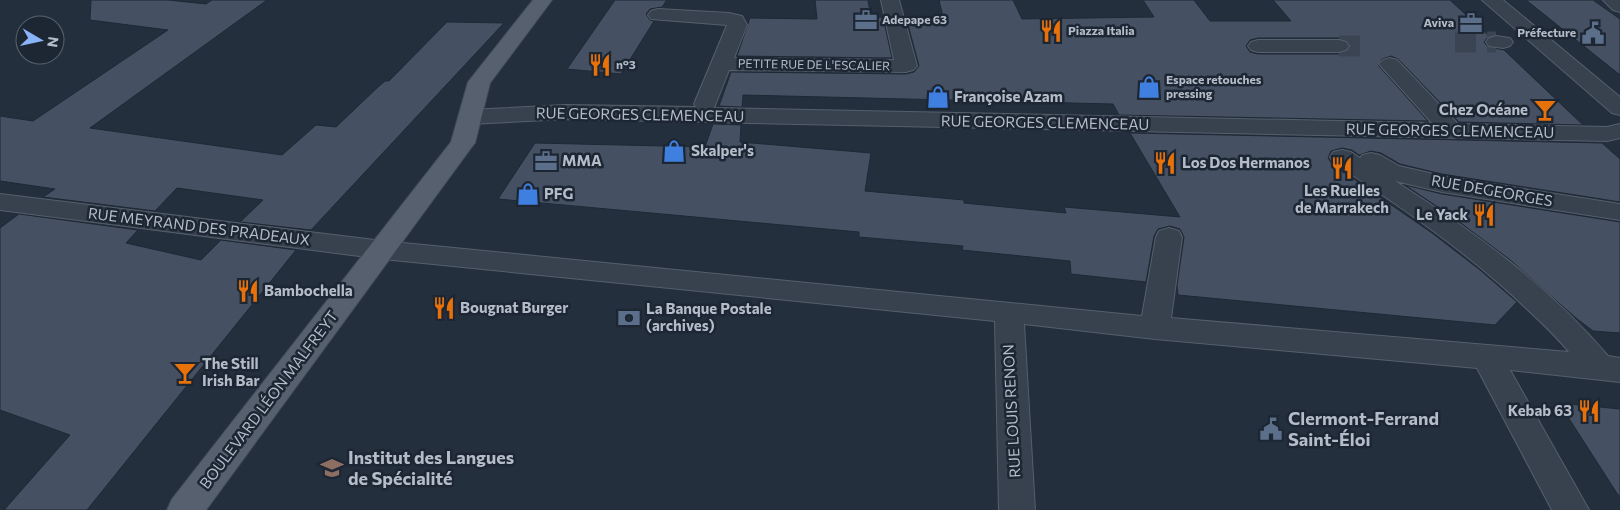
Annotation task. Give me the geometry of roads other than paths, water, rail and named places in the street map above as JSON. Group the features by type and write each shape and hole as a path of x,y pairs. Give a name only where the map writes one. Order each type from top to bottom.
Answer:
{"main road":[{"name":"BOULEVARD LÉON MALFREYT","path":"185,510 462,143 479,82 543,0"}],"street":[{"name":"PETITE RUE DE L'ESCALIER","path":"722,64 906,66 890,0"},
{"path":"1491,0 1620,108"},
{"path":"1612,0 1620,6"},
{"path":"658,15 734,20 737,25 705,104"},
{"path":"1258,46 1339,46"},
{"path":"1390,64 1451,130"},
{"name":"RUE GEORGES CLEMENCEAU","path":"469,117 566,112 915,121 1607,134 1620,131"},
{"name":"RUE DEGEORGES","path":"1610,369 1511,277 1355,157 1391,172 1442,184 1620,212"},
{"name":"RUE MEYRAND DES PRADEAUX","path":"5,207 382,250 1155,328 1610,369"},
{"path":"1155,328 1169,237"},
{"name":"RUE LOUIS RENON","path":"1009,312 1017,510"},
{"path":"1487,358 1571,510"}],"tunnel":[{"path":"1455,42 1496,42"},
{"path":"1339,46 1364,46"}],"place":[{"name":"Adepape 63","path":"866,20"},
{"name":"Aviva","path":"1471,23"},
{"name":"Piazza Italia","path":"1051,31"},
{"name":"Préfecture","path":"1593,33"},
{"name":"n°3","path":"600,65"},
{"name":"Espace retouches pressing","path":"1149,87"},
{"name":"Françoise Azam","path":"938,97"},
{"name":"Chez Océane","path":"1545,110"},
{"name":"Skalper's","path":"674,151"},
{"name":"MMA","path":"546,161"},
{"name":"Los Dos Hermanos","path":"1165,163"},
{"name":"Les Ruelles de Marrakech","path":"1342,168"},
{"name":"PFG","path":"528,194"},
{"name":"Le Yack","path":"1484,215"},
{"name":"Bambochella","path":"248,291"},
{"name":"Bougnat Burger","path":"444,308"},
{"name":"La Banque Postale (archives)","path":"629,318"},
{"name":"The Still Irish Bar","path":"185,373"},
{"name":"Kebab 63","path":"1589,411"},
{"name":"Clermont-Ferrand Saint-Éloi","path":"1271,429"},
{"name":"Institut des Langues de Spécialité","path":"332,468"}]}
